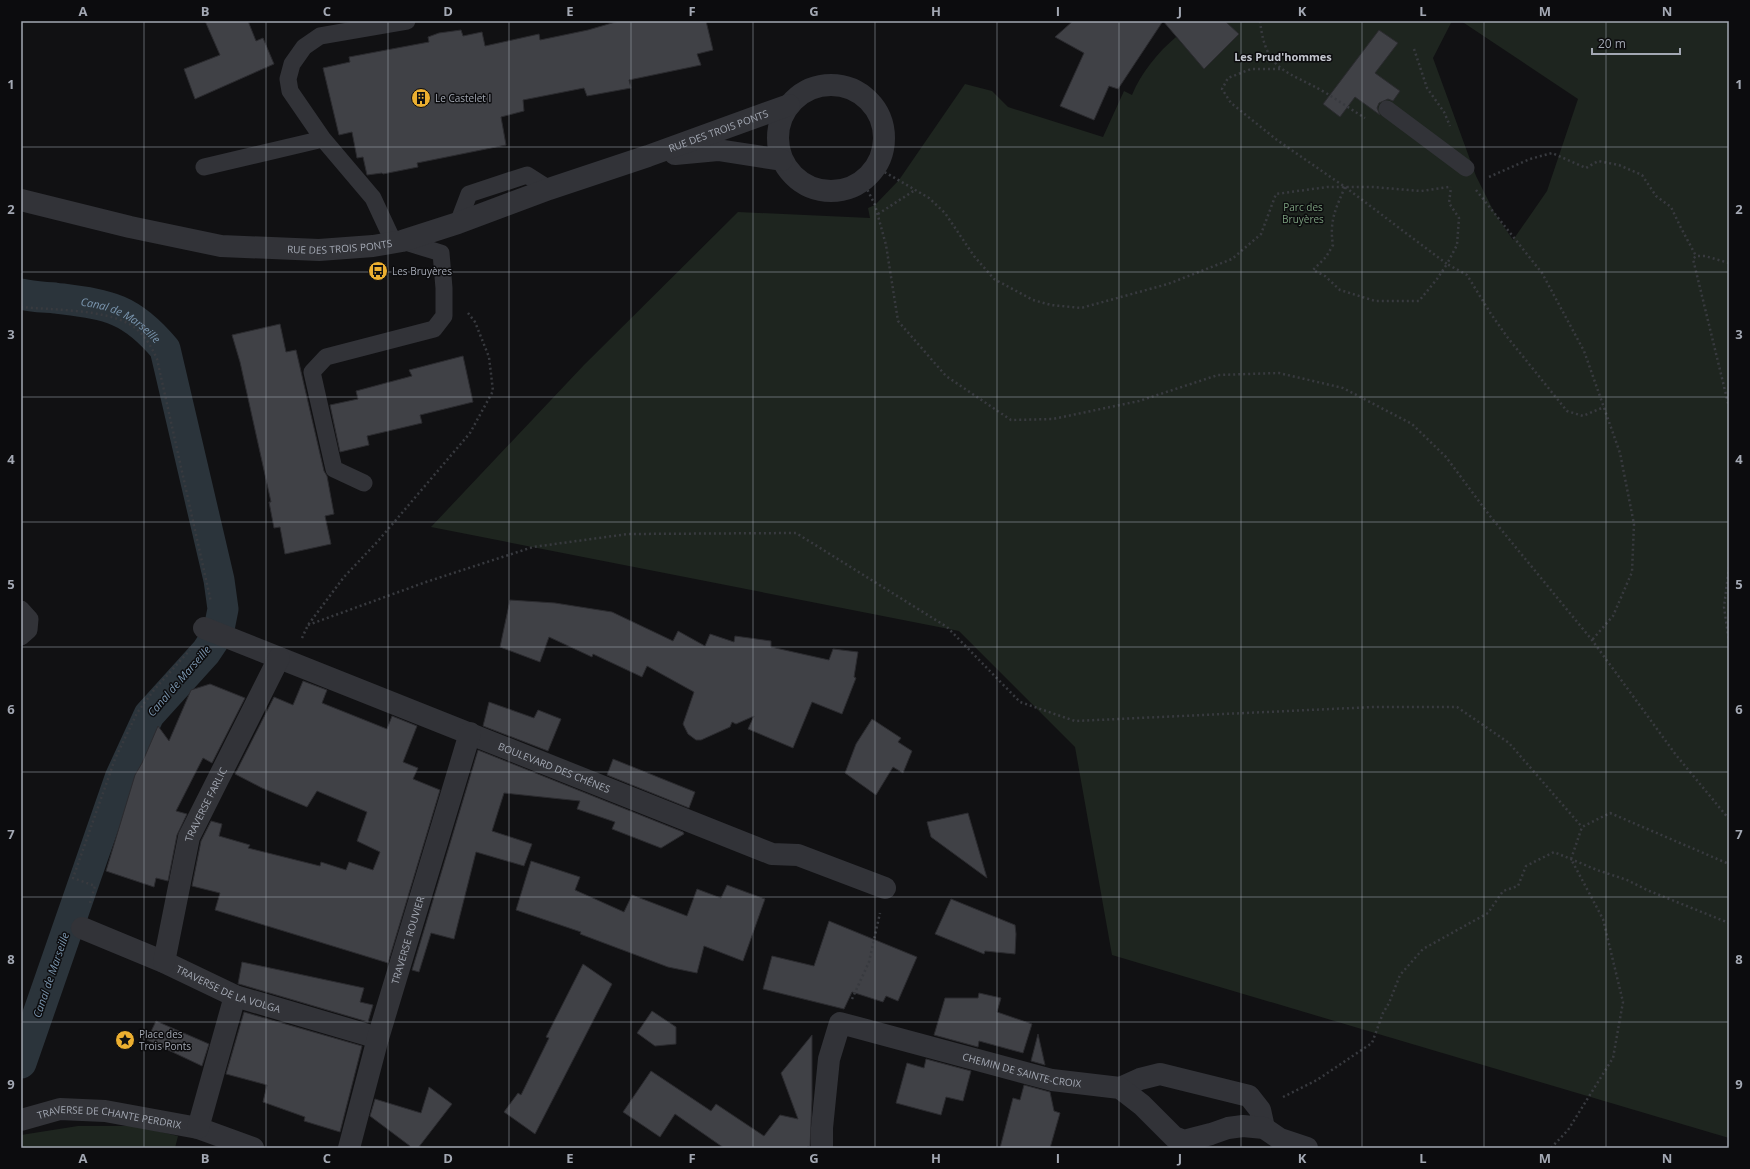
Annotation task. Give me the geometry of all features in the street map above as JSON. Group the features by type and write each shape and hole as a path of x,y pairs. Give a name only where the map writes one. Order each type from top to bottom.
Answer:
{"street":[{"name":"RUE DES TROIS PONTS","path":"821,86 843,86 860,93 875,108 883,124 884,149 869,174 852,187 832,191 809,187 794,175 782,160 779,151 778,128 789,105 800,94 821,86"},
{"name":"RUE DES TROIS PONTS","path":"21,200 130,227 221,246 319,250 373,246 398,242 458,223 549,189 648,156 789,105"},
{"name":"RUE DES TROIS PONTS","path":"648,156 718,150 782,160"},
{"name":"BOULEVARD DES CHÊNES","path":"204,628 772,854 798,855 885,888"},
{"name":"TRAVERSE FARLIC","path":"164,962 189,837 285,660"},
{"name":"TRAVERSE ROUVIER","path":"349,1148 378,1038 470,733"},
{"name":"TRAVERSE DE LA VOLGA","path":"82,928 164,962 235,996 378,1038"},
{"path":"198,1128 235,996"},
{"name":"CHEMIN DE SAINTE-CROIX","path":"840,1023 1052,1080 1120,1088 1142,1104 1174,1137 1184,1141 1228,1128 1243,1126 1262,1119 1280,1139 1307,1148"},
{"path":"822,1148 822,1128 829,1059 840,1023"},
{"path":"1120,1088 1140,1079 1160,1074 1249,1096 1262,1119"},
{"name":"TRAVERSE DE CHANTE PERDRIX","path":"21,1120 60,1109 105,1111 198,1128 233,1144 253,1148"}],"lane":[{"path":"364,483 334,469 312,372 326,357 434,329 444,316 441,253 398,242 373,198 323,139 290,91 288,79 292,64 304,47 332,27 407,21"},
{"path":"1387,110 1466,168"},
{"path":"204,167 323,139"},
{"path":"21,610 30,620 29,630 21,637"}],"path":[{"path":"1260,21 1268,54"},
{"path":"1414,49 1427,88 1444,112 1459,147 1472,184 1542,273 1584,350 1620,453 1634,524 1632,572 1613,616 1592,640"},
{"path":"1280,69 1252,69 1228,78 1222,89 1231,103 1277,140 1345,187 1447,264 1467,275 1508,338 1542,378 1567,411 1583,416 1604,407"},
{"path":"869,174 915,190 929,198 945,213 974,256 994,279 1033,300 1051,305 1081,308 1168,284 1232,259 1261,234 1276,194 1326,187 1373,187 1421,191 1472,184 1530,159 1552,152 1586,168 1598,161 1619,165 1642,176 1656,196 1671,207 1696,256"},
{"path":"869,174 886,245 898,321 946,376 1011,420 1053,418 1139,401 1218,375 1279,373 1343,388 1412,424 1446,457 1490,516 1592,640 1676,755 1729,819"},
{"path":"1345,187 1333,214 1330,231 1333,245 1326,257 1313,270 1325,276 1340,290 1375,301 1419,301 1437,279 1457,245 1459,218 1449,203 1451,187"},
{"path":"878,214 915,190"},
{"path":"1696,256 1693,259 1729,407"},
{"path":"1696,256 1705,256 1729,263"},
{"path":"285,660 308,625 344,577 378,541 470,433 493,391 489,357 475,322 463,307 444,300"},
{"path":"21,307 96,314 130,325 150,344 157,359 211,606 204,628 192,648 154,690 134,719 115,759 73,878 95,886"},
{"path":"308,625 426,582 533,547 628,534 796,533 947,627 1020,702 1075,721 1373,706 1457,706 1509,743 1582,827"},
{"path":"1729,567 1724,607 1729,642"},
{"path":"1551,1148 1568,1130 1613,1058 1623,1002 1603,919 1570,859 1582,827 1610,813 1729,864"},
{"path":"1262,1119 1372,1043 1383,1013 1389,1003 1400,975 1423,948 1488,913 1503,891 1518,886 1526,866 1554,852 1627,880 1647,890 1729,923"},
{"path":"840,1023 869,962 885,888"}],"green space":[{"name":"Parc des Bruyères","path":"1225,21 1452,21 1433,58 1476,176 1494,212 1513,240 1547,191 1578,99 1461,21 1729,21 1729,1138 1112,955 1075,747 959,631 431,527 584,365 738,212 870,218 868,208 875,205 899,180 965,84 992,91 1008,107 1103,137 1124,91 1132,95 1145,71 1169,43 1176,37 1204,68 1238,34"},
{"path":"78,1126 136,1126 178,1136 175,1148 21,1148 21,1135"}],"building":[{"path":"205,21 248,21 256,41 263,38 274,64 195,99 184,69 220,55"},
{"name":"Le Castelet I","path":"619,21 706,21 713,50 697,54 701,65 629,80 631,88 587,96 584,88 523,100 524,111 501,117 506,145 417,163 418,167 383,174 367,175 363,157 357,158 352,132 339,135 323,68 350,62 349,57 429,42 428,37 439,33 461,30 463,36 482,32 485,46 539,34 540,40 588,30"},
{"path":"1073,21 1163,21 1118,89 1109,86 1094,120 1060,106 1084,53 1055,37"},
{"path":"1163,21 1225,21 1239,34 1204,69"},
{"path":"1379,30 1398,43 1375,73 1400,91 1393,101 1388,99 1379,103 1377,108 1380,115 1355,97 1340,117 1323,104"},
{"path":"280,324 286,352 296,350 324,471 327,476 334,514 325,516 331,544 285,554 280,527 274,528 269,502 271,502 240,362 232,335"},
{"path":"463,356 473,402 420,415 422,423 367,436 369,445 340,452 330,405 358,399 356,391 412,376 409,370"},
{"path":"510,600 555,603 612,612 673,641 678,631 705,646 710,634 734,642 735,636 771,641 771,647 829,660 833,649 858,652 854,677 856,678 842,714 812,702 793,748 748,729 754,716 736,724 732,722 730,727 701,740 696,740 688,734 683,724 694,692 647,666 642,677 593,654 592,657 549,637 540,662 500,647"},
{"path":"303,681 327,690 322,703 387,729 392,716 417,726 403,762 418,768 413,779 440,790 388,963 215,910 220,893 192,886 201,841 211,821 222,824 219,836 250,845 248,848 320,866 321,862 346,870 349,862 373,870 380,852 357,841 367,812 317,791 307,807 262,788 235,774 274,697 293,705"},
{"path":"210,684 245,698 212,763 203,758 176,811 187,814 177,835 168,881 156,878 154,887 106,871 135,775 142,763 158,726 169,741 191,690"},
{"path":"489,702 534,718 538,710 561,719 548,751 483,726"},
{"path":"872,719 901,738 898,742 912,751 903,773 893,767 876,795 845,773 856,744"},
{"path":"478,750 683,832 684,834 661,848 612,829 615,822 577,809 580,801 504,793 492,831 532,844 524,866 476,852 454,939 431,933 419,972 412,970"},
{"path":"613,759 695,792 689,808 607,775"},
{"path":"968,813 987,878 931,837 927,822"},
{"path":"531,861 580,877 575,890 624,912 632,895 687,916 697,889 721,898 727,885 765,899 743,961 704,946 697,973 668,967 580,934 581,932 516,910"},
{"path":"951,899 1015,925 1015,954 985,951 984,954 935,934"},
{"path":"829,921 917,957 898,1001 886,996 883,1002 852,992 844,1009 763,989 772,956 814,966"},
{"path":"242,962 364,988 360,1002 373,1005 368,1022 238,984"},
{"path":"583,964 612,984 535,1134 504,1112 518,1093 521,1095 549,1038 546,1037"},
{"path":"979,993 1001,998 997,1012 1032,1024 1023,1053 979,1041 978,1047 934,1035 945,998 978,998"},
{"path":"652,1011 676,1027 676,1044 655,1046 637,1033"},
{"path":"244,1012 362,1046 340,1132 304,1121 305,1117 263,1102 267,1085 226,1074"},
{"path":"156,1021 209,1044 202,1066 147,1040"},
{"path":"1038,1034 1045,1065 1031,1061"},
{"path":"812,1035 810,1148 808,1146 807,1148 724,1148 675,1114 660,1137 623,1112 651,1071 711,1111 716,1104 764,1136 780,1115 798,1119 781,1073"},
{"path":"926,1059 971,1071 963,1101 946,1097 941,1115 896,1103 907,1063 924,1068"},
{"path":"1024,1085 1050,1092 1054,1111 1060,1113 1050,1148 1000,1148 1013,1098 1020,1100"},
{"path":"429,1087 452,1104 418,1148 410,1148 410,1146 370,1116 375,1099 421,1113"}],"waterway":[{"name":"Canal de Marseille","path":"21,294 89,303 116,310 140,324 165,349 219,580 223,609 218,634 206,652 149,715 120,778 21,1063"}],"place":[{"name":"Le Castelet I","path":"421,98"},
{"name":"Les Bruyères","path":"378,271"},
{"name":"Place des Trois Ponts","path":"125,1040"}],"district":[{"name":"Les Prud'hommes","path":"1283,57"}]}
